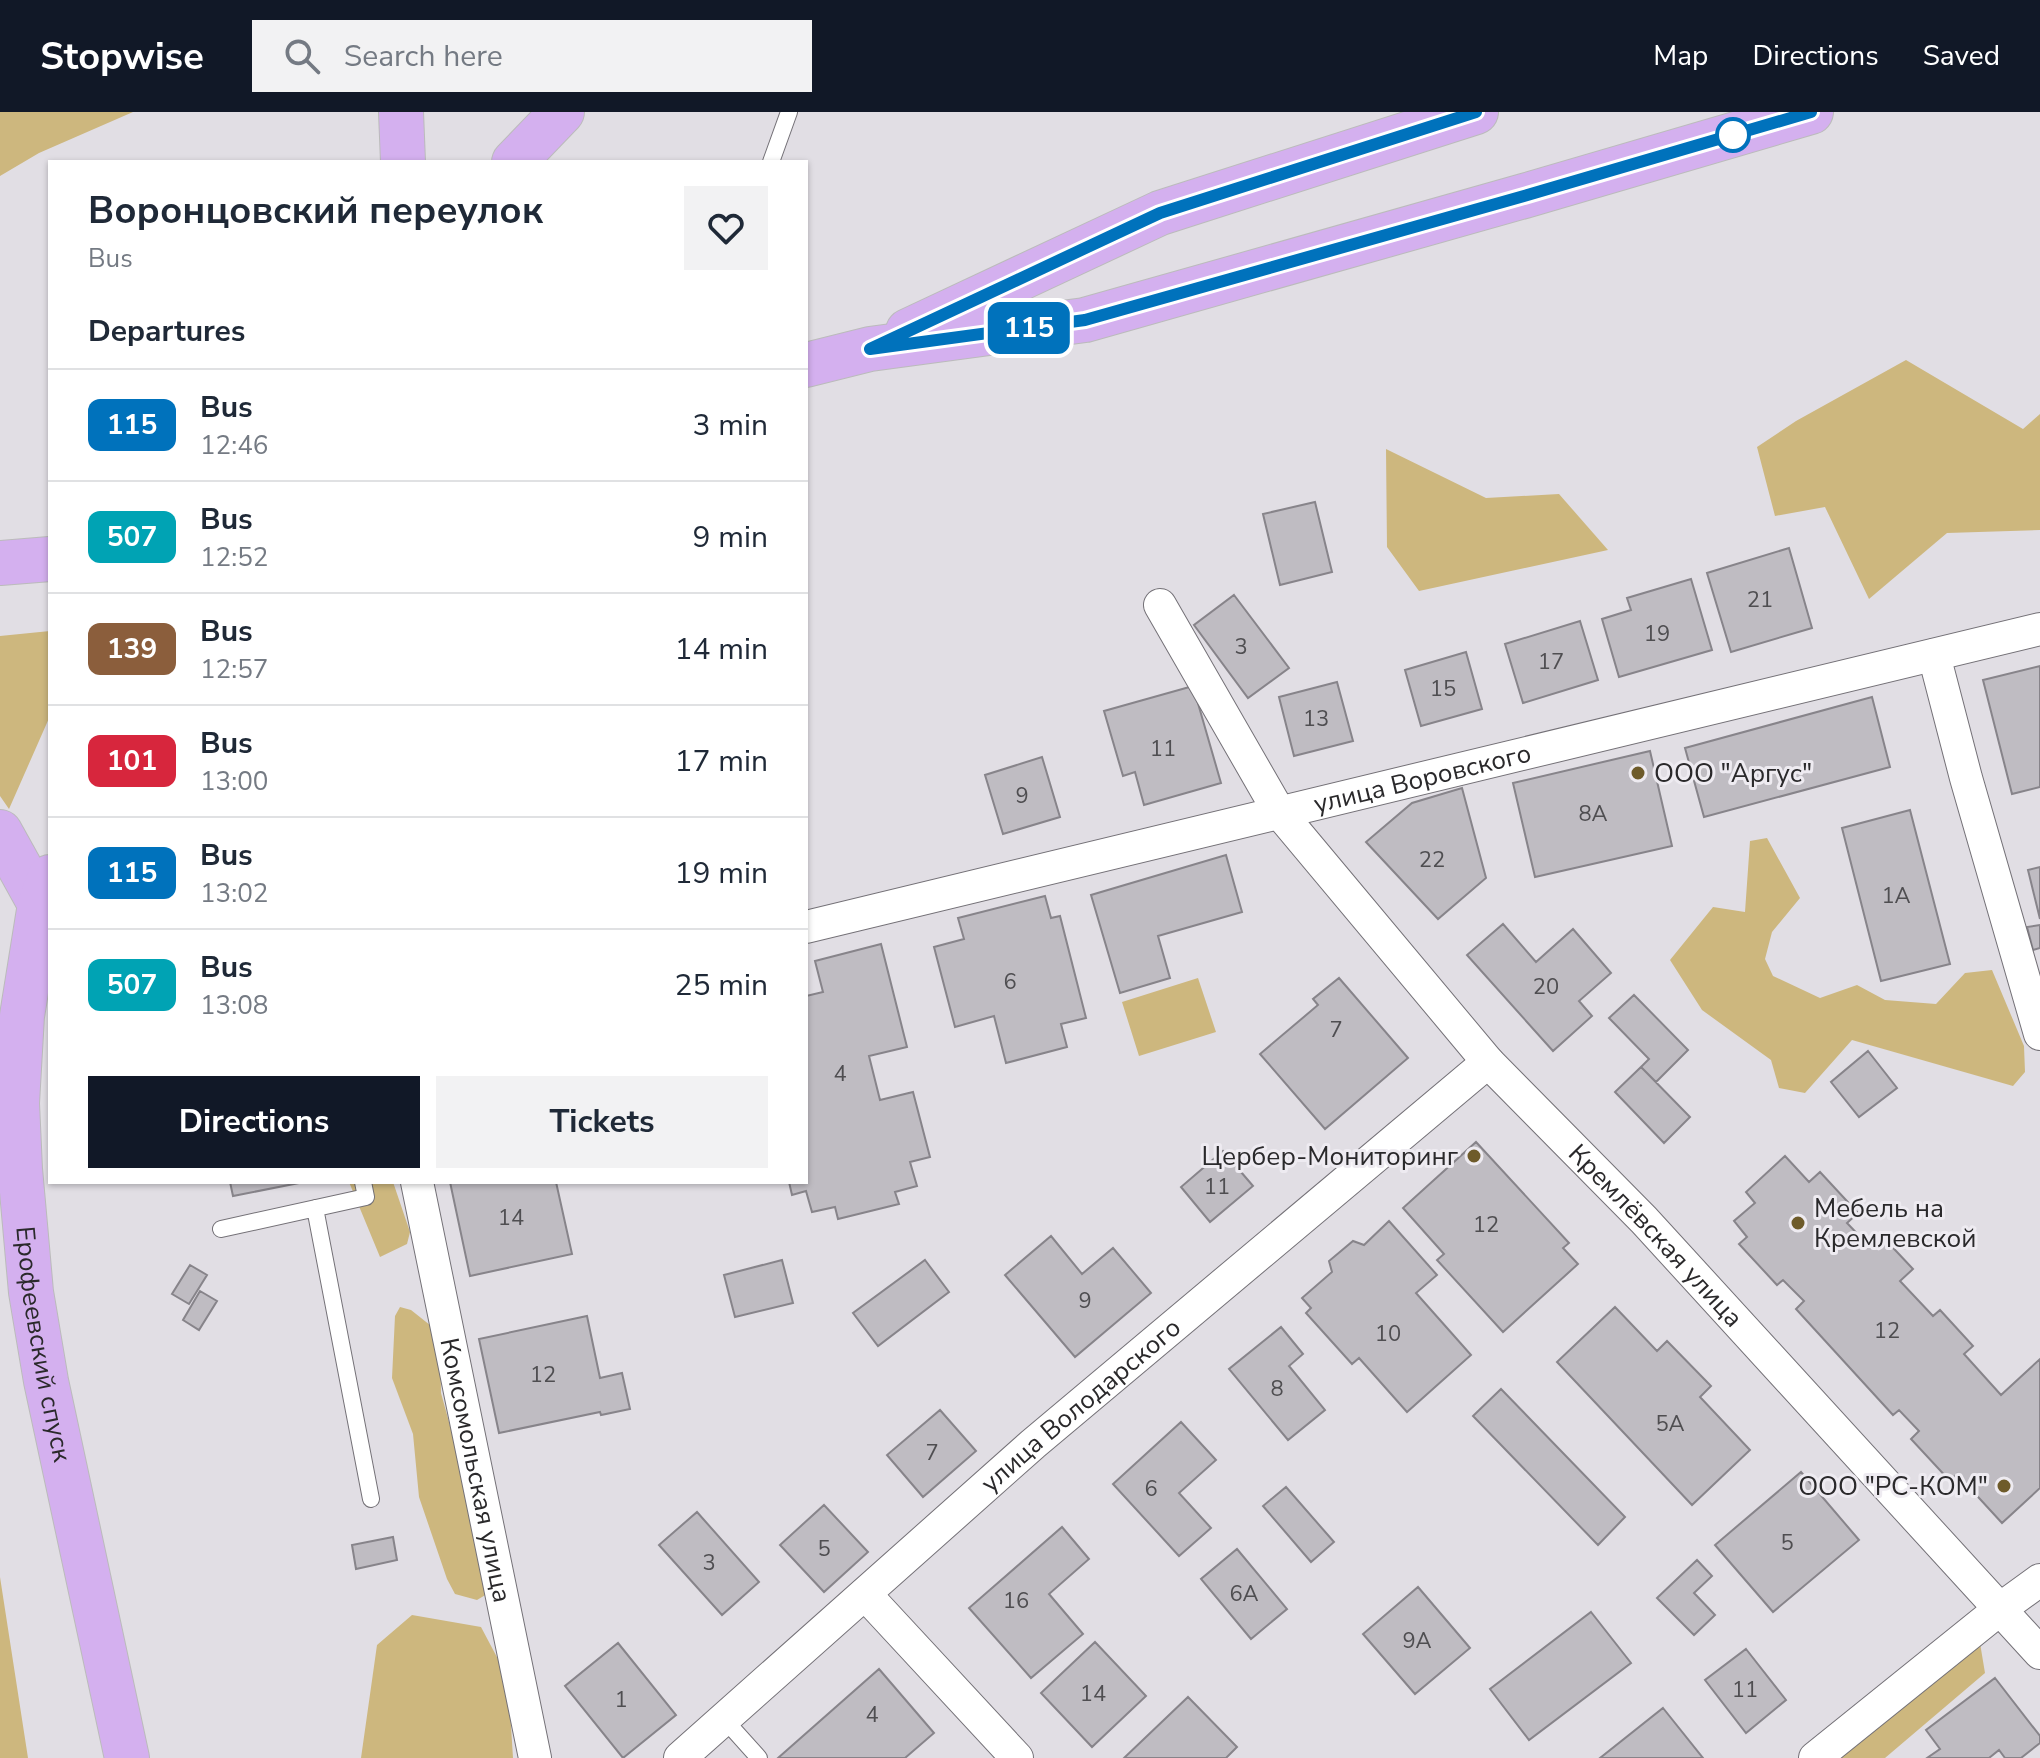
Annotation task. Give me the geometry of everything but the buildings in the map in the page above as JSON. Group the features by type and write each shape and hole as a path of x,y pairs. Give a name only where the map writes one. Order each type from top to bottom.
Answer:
{"main road":[{"path":"401,112 403,160"},
{"path":"516,160 562,112"},
{"path":"548,160 572,112"},
{"path":"870,349 1160,213 1476,112"},
{"path":"808,364 870,349 1085,320 1811,112"},
{"path":"0,563 48,559"},
{"path":"0,832 47,889"},
{"name":"Ерофеевский спуск","path":"47,889 22,1016 17,1103 31,1292 46,1381 127,1758"}],"street":[{"name":"Кремлёвская улица","path":"1160,605 1279,812 1488,1062 1644,1220 2040,1653"},
{"name":"улица Воровского","path":"808,927 2040,629"},
{"path":"1934,655 2040,1034"},
{"name":"улица Володарского","path":"680,1758 1033,1444 1488,1062"},
{"name":"Комсомольская улица","path":"417,1184 535,1758"},
{"path":"1815,1758 2040,1580"},
{"path":"865,1594 1017,1758"}],"lane":[{"path":"772,160 789,112"},
{"path":"221,1229 366,1197 363,1184"},
{"path":"315,1208 371,1499"},
{"path":"724,1719 759,1758"}],"shaded area":[{"path":"0,112 133,112 39,153 0,176"},
{"path":"1906,360 2023,429 2040,414 2040,530 1947,533 1869,599 1825,507 1775,516 1757,447 1796,421"},
{"path":"1386,449 1486,498 1559,494 1608,550 1419,591 1387,547"},
{"path":"48,631 48,721 9,809 0,796 0,636"},
{"path":"1767,838 1800,898 1772,932 1765,959 1773,976 1820,998 1857,985 1885,1000 1936,1004 1965,973 1992,970 2024,1046 2025,1072 2013,1086 1852,1040 1805,1093 1779,1088 1771,1060 1702,1010 1670,960 1713,907 1745,912 1750,841"},
{"path":"1198,978 1216,1032 1139,1056 1122,1002"},
{"path":"350,1184 394,1184 410,1232 407,1244 380,1257"},
{"path":"400,1307 411,1310 440,1333 441,1393 492,1578 487,1594 477,1600 455,1594 419,1497 413,1434 392,1378 395,1316"},
{"path":"0,1577 28,1758 0,1758"},
{"path":"412,1615 481,1627 508,1678 513,1758 361,1758 377,1645"},
{"path":"1980,1643 1985,1673 1885,1758 1828,1758"}],"bus line":[{"name":"115","path":"1476,112 1160,213 870,349 1085,320 1811,112"}],"place":[{"name":"ООО \"Аргус\"","path":"1638,773"},
{"name":"Цербер-Мониторинг","path":"1474,1156"},
{"name":"Мебель на Кремлевской","path":"1798,1223"},
{"name":"ООО \"РС-КОМ\"","path":"2004,1486"}]}
